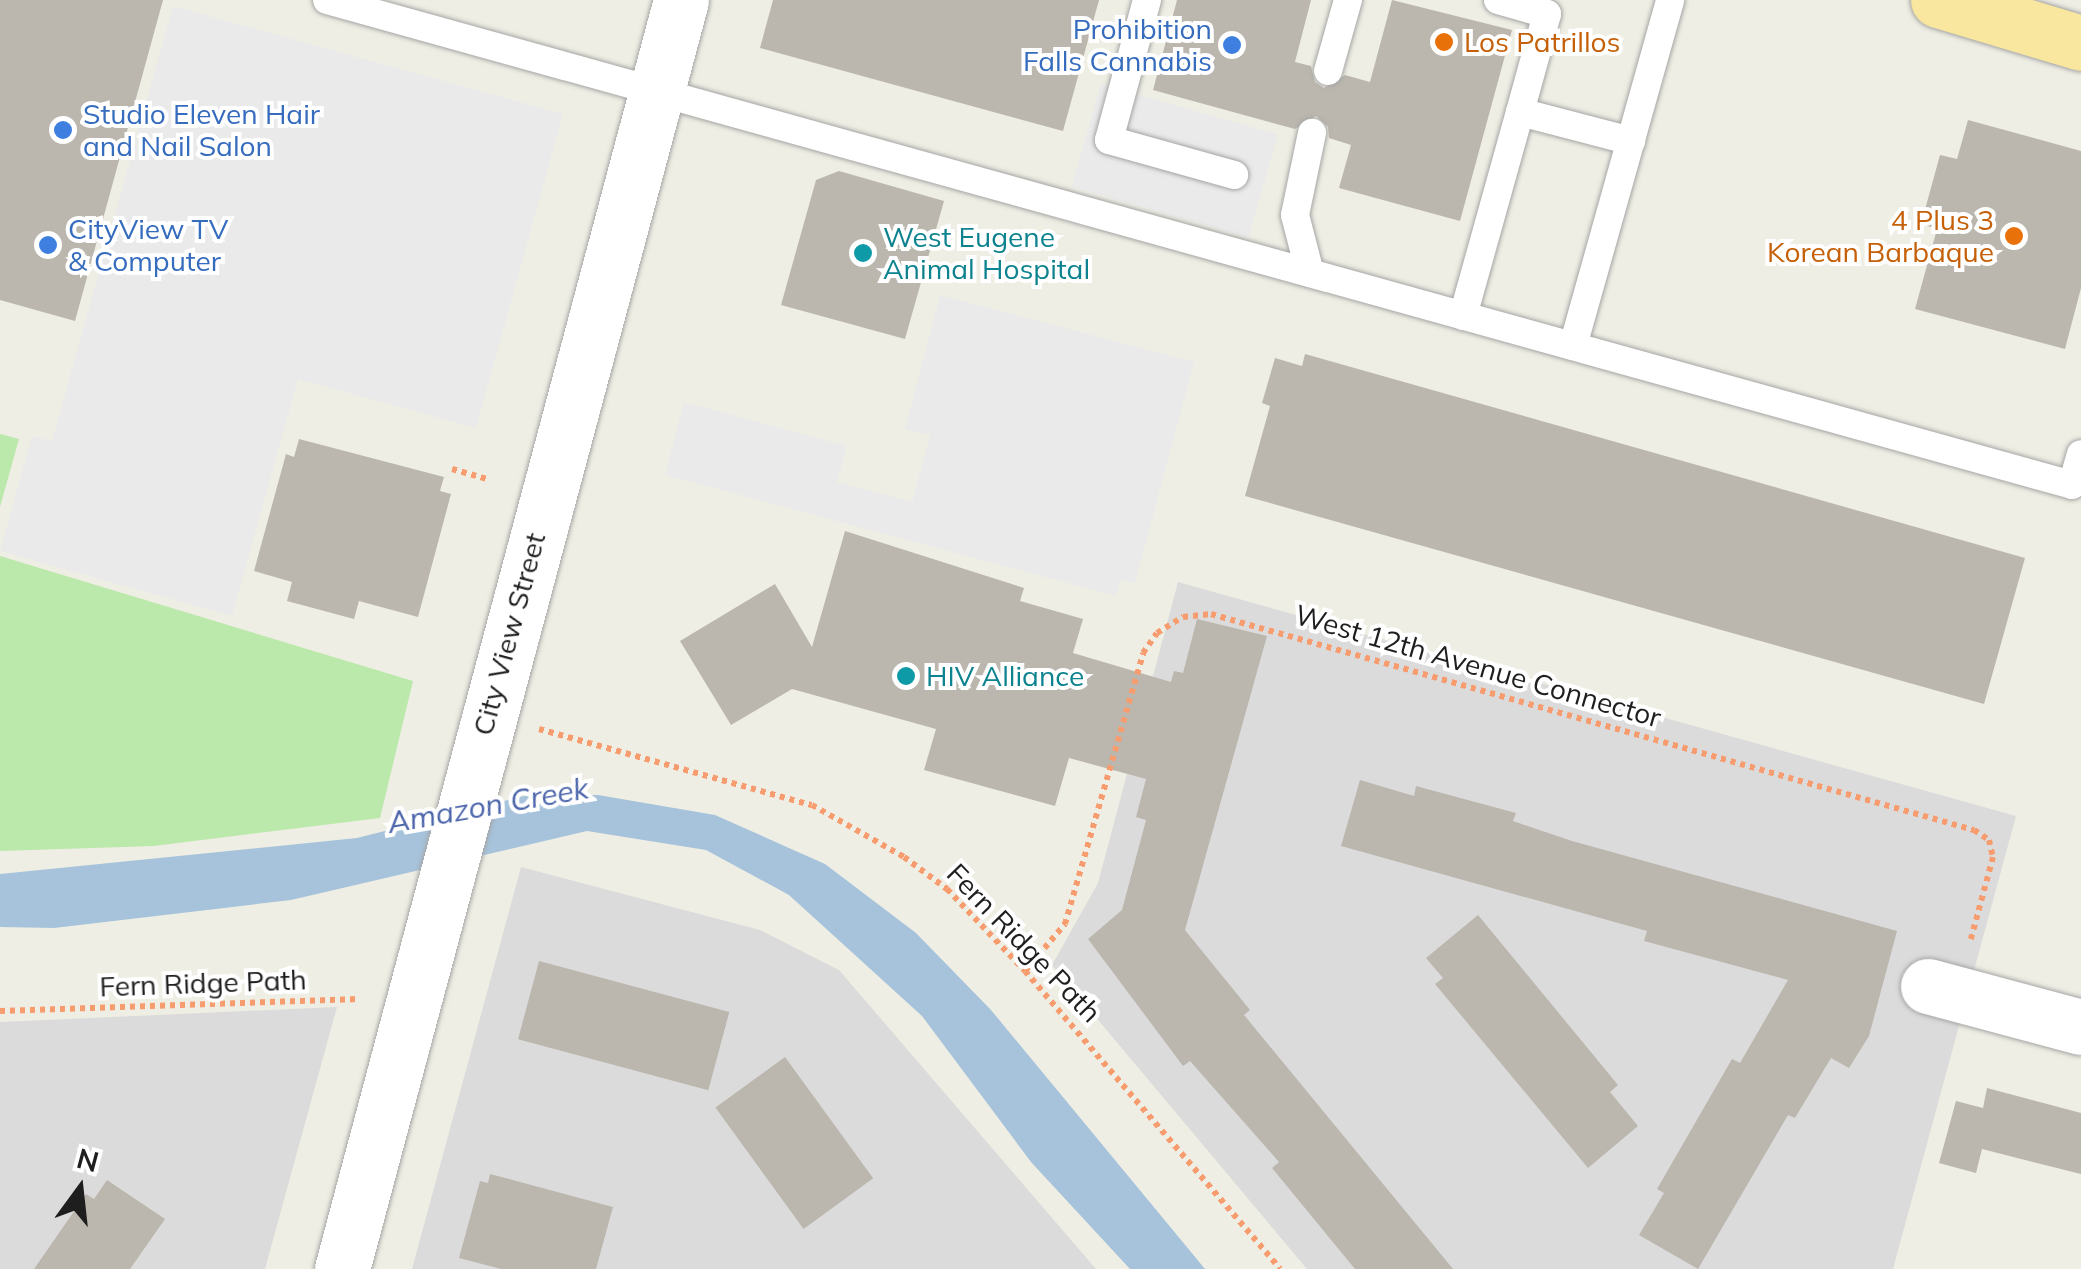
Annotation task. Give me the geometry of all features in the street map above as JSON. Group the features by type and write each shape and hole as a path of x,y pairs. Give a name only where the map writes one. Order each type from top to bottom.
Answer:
{"main road":[{"path":"1938,0 2081,43"}],"street":[{"name":"City View Street","path":"342,1269 681,0"},
{"path":"1942,990 2081,1027"}],"lane":[{"path":"326,0 2072,485 2081,454"},
{"path":"1147,0 1109,140 1234,175"},
{"path":"1328,71 1348,0"},
{"path":"1463,316 1547,14 1498,0"},
{"path":"1573,346 1670,0"},
{"path":"1520,112 1631,141"},
{"path":"1310,273 1295,216 1312,134"}],"path":[{"path":"452,469 488,479"},
{"name":"West 12th Avenue Connector","path":"1025,971 1065,924 1143,654 1156,633 1183,618 1211,614 1974,830 1990,840 1993,856 1942,990"},
{"name":"Fern Ridge Path","path":"479,747 552,730 812,805 933,878 1025,971 1280,1269"},
{"name":"Fern Ridge Path","path":"0,1011 362,999 366,984"}],"shaded area":[{"path":"173,6 563,114 476,428 298,379 232,616 0,551 32,436 52,441"},
{"path":"1101,84 1278,135 1248,238 1072,187"},
{"path":"940,295 1194,362 1135,583 1121,580 1116,596 665,475 684,402 847,446 837,482 912,502 930,436 905,429"},
{"path":"1178,582 2016,816 1893,1269 1307,1269 1052,965 1098,883"},
{"path":"521,867 760,930 839,970 1096,1269 412,1269"},
{"path":"337,1007 265,1269 0,1269 0,1022"}],"green space":[{"path":"0,434 19,439 0,507"},
{"path":"0,556 413,681 380,818 154,846 0,851"}],"water":[{"path":"598,795 715,815 825,864 916,933 991,1010 1205,1269 1130,1269 1031,1162 922,1016 789,895 706,850 587,831 291,900 54,928 0,927 0,874 357,838 524,796"}],"building":[{"path":"0,0 163,0 75,321 0,300"},
{"path":"773,0 1099,0 1063,131 760,48"},
{"path":"1177,0 1311,0 1295,62 1311,66 1315,82 1324,88 1345,75 1370,82 1392,0 1512,30 1460,221 1339,188 1351,145 1329,138 1328,127 1316,116 1295,129 1153,90"},
{"path":"1968,120 2081,151 2081,288 2065,349 1915,309 1937,229 1921,224 1940,155 1957,159"},
{"name":"West Eugene Animal Hospital","path":"839,171 944,201 905,339 781,305 816,180"},
{"path":"1305,354 2025,558 1984,704 1245,496 1270,406 1262,403 1275,358 1302,366"},
{"path":"299,439 444,477 440,491 451,494 418,617 359,601 354,619 287,601 292,582 254,571 286,454 294,457"},
{"path":"845,531 1024,588 1020,601 1083,619 1073,653 1171,682 1174,671 1183,673 1197,619 1267,636 1185,930 1250,1010 1244,1015 1453,1269 1355,1269 1272,1168 1279,1162 1190,1061 1183,1066 1088,939 1122,910 1146,820 1136,817 1146,779 1069,758 1055,806 924,770 936,729 792,689 731,725 680,641 775,584 812,647"},
{"path":"1360,780 1414,796 1416,786 1516,813 1513,821 1572,841 1897,931 1869,1036 1849,1068 1831,1058 1795,1118 1788,1115 1698,1269 1639,1235 1664,1193 1657,1189 1732,1059 1740,1063 1788,980 1644,941 1647,931 1341,846"},
{"path":"1478,915 1618,1085 1610,1092 1638,1126 1588,1168 1435,984 1443,978 1426,958"},
{"path":"539,961 729,1012 708,1090 518,1039"},
{"path":"785,1057 873,1178 804,1229 715,1108"},
{"path":"1987,1088 2081,1113 2081,1174 1982,1149 1976,1173 1939,1163 1956,1101 1983,1108"},
{"path":"490,1174 613,1207 596,1269 501,1269 459,1258 480,1181 488,1183"},
{"path":"107,1180 165,1219 130,1269 34,1269 86,1194 94,1199"}],"place":[{"name":"Los Patrillos","path":"1444,42"},
{"name":"Prohibition Falls Cannabis","path":"1232,45"},
{"name":"Studio Eleven Hair and Nail Salon","path":"63,130"},
{"name":"4 Plus 3 Korean Barbaque","path":"2014,236"},
{"name":"CityView TV & Computer","path":"48,245"},
{"name":"West Eugene Animal Hospital","path":"863,253"},
{"name":"HIV Alliance","path":"906,676"}],"water label":[{"name":"Amazon Creek","path":"488,805"}]}
